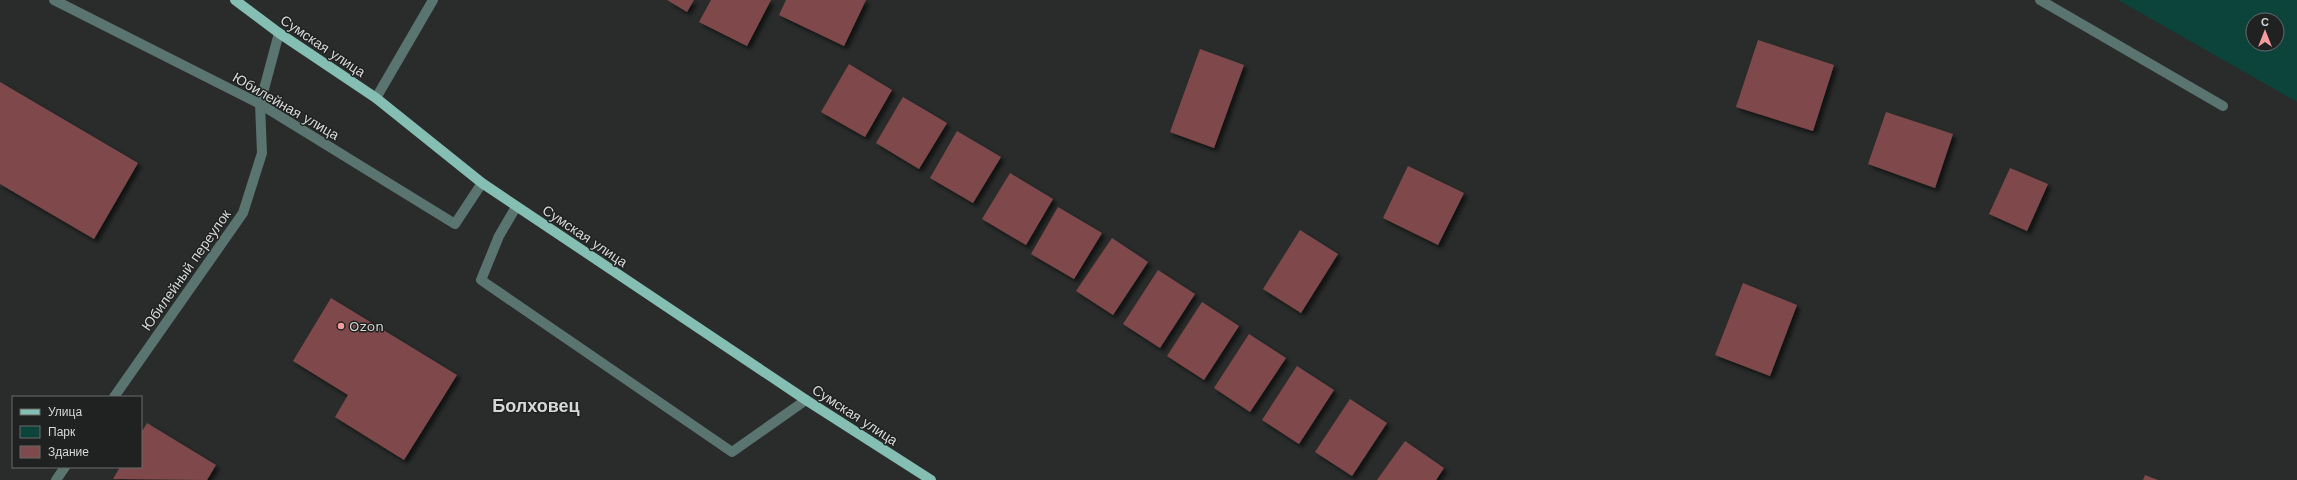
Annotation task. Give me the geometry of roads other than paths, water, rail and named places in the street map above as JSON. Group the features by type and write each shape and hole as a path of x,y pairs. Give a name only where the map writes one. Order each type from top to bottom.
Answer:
{"main road":[{"name":"Сумская улица","path":"235,0 278,33 376,98 482,183 516,207 806,400 931,480"}],"street":[{"name":"Юбилейная улица","path":"54,0 260,104 455,224 482,183"},
{"path":"376,98 433,0"},
{"path":"2040,0 2223,106"},
{"name":"Юбилейный переулок","path":"115,396 243,214 262,152 260,104 278,33"},
{"path":"516,207 499,236 482,280 732,452 806,400"},
{"path":"56,480 64,468"}],"place":[{"name":"Ozon","path":"341,326"}],"district":[{"name":"Болховец","path":"536,406"}]}
